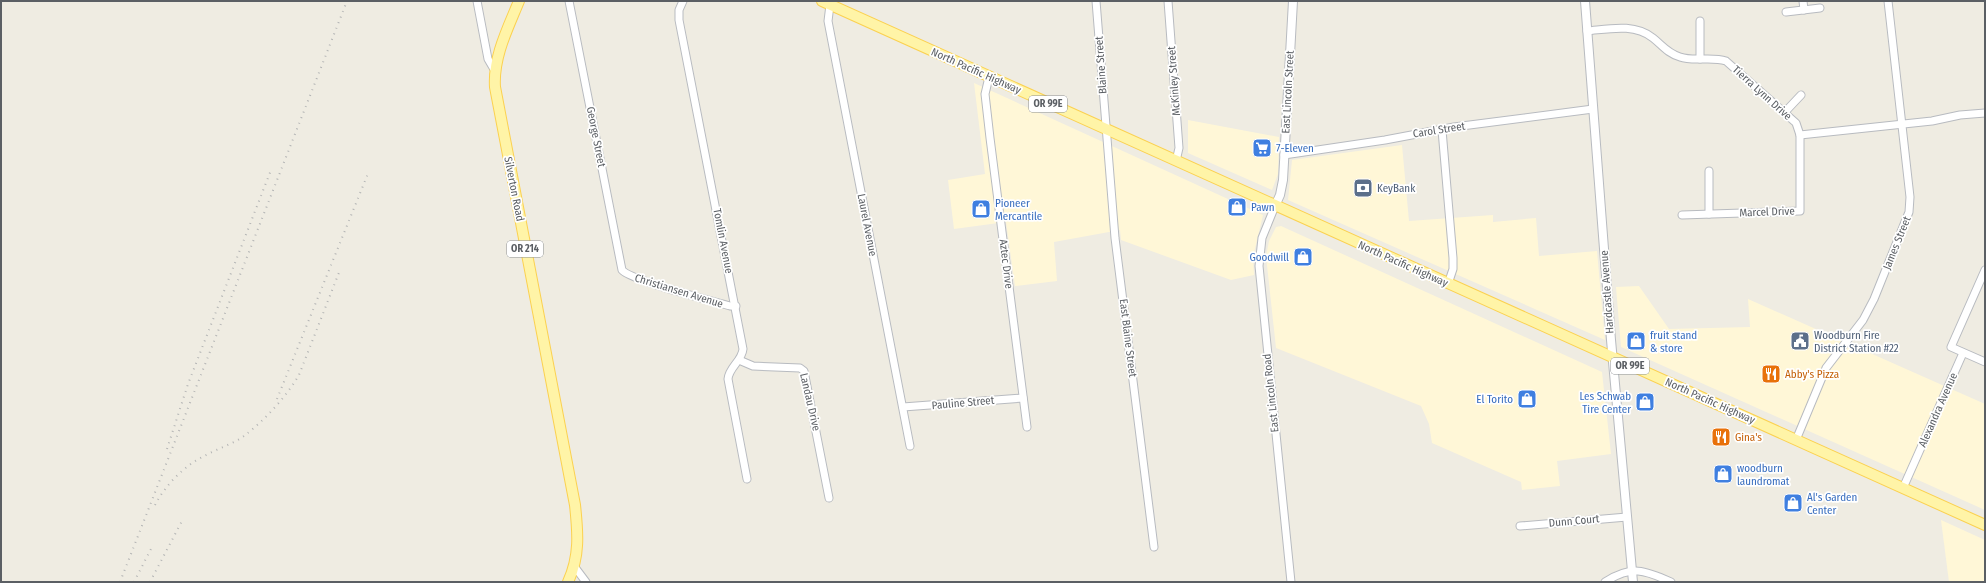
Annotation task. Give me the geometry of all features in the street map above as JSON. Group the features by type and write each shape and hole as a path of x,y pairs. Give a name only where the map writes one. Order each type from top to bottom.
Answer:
{"main road":[{"name":"OR 214","path":"495,71 504,38 519,1"},
{"name":"North Pacific Highway","path":"826,3 1985,525"},
{"name":"Silverton Road","path":"495,71 496,94 560,426 578,531 578,550 574,566"},
{"name":"OR 214","path":"568,582 574,566"}],"street":[{"name":"Silverton Road","path":"477,1 488,59 495,71"},
{"name":"George Street","path":"569,1 623,272"},
{"name":"Tomlin Avenue","path":"683,1 679,10 679,20 736,306 743,349 740,360 730,372 729,383 747,479"},
{"name":"Blaine Street","path":"1096,1 1106,130"},
{"name":"McKinley Street","path":"1168,1 1179,148 1176,161"},
{"name":"East Lincoln Street","path":"1275,206 1281,191 1293,1"},
{"name":"Hardcastle Avenue","path":"1585,1 1632,582"},
{"path":"1804,1 1804,10"},
{"name":"James Street","path":"1796,440 1826,368 1867,312 1907,220 1910,197 1888,1"},
{"name":"Laurel Avenue","path":"826,3 828,20 910,446"},
{"path":"1786,12 1820,8"},
{"path":"1700,21 1700,59"},
{"name":"Tierra Lynn Drive","path":"1587,30 1635,29 1652,37 1670,54 1682,58 1726,61 1784,113 1798,127 1800,135"},
{"name":"Aztec Drive","path":"989,77 985,94 1027,427"},
{"path":"1784,113 1801,95"},
{"name":"Carol Street","path":"1284,155 1454,127 1593,109"},
{"path":"1800,135 1985,113"},
{"name":"East Blaine Street","path":"1106,130 1115,238 1154,547"},
{"path":"1442,130 1453,269 1448,284"},
{"name":"Marcel Drive","path":"1682,214 1800,211 1802,208 1800,135"},
{"path":"1709,171 1709,214"},
{"name":"East Lincoln Road","path":"1275,206 1262,238 1259,254 1269,373 1291,582"},
{"path":"1985,270 1951,347 1985,362"},
{"name":"Christiansen Avenue","path":"623,272 640,279 736,306"},
{"name":"Alexandra Avenue","path":"1903,488 1963,353"},
{"name":"Landau Drive","path":"740,360 753,366 800,368 804,371 830,498"},
{"name":"Pauline Street","path":"903,407 1023,398"},
{"name":"Dunn Court","path":"1520,526 1627,517"},
{"path":"574,566 586,582"},
{"path":"1605,582 1614,576 1632,572 1648,572 1671,582"}],"shaded area":[{"path":"974,83 1263,215 1253,257 1254,275 1231,280 1121,240 1120,230 1054,242 1057,281 1015,286 1006,222 954,229 948,180 985,174"},
{"path":"1188,120 1279,137 1278,174 1272,190 1188,153"},
{"path":"1402,145 1409,221 1493,215 1493,222 1536,218 1539,256 1597,251 1605,340 1288,200 1292,160"},
{"path":"1281,226 1602,372 1611,454 1557,461 1560,486 1522,490 1521,482 1432,443 1429,424 1421,406 1276,348 1266,256 1269,241 1276,227"},
{"path":"1639,286 1669,329 1750,327 1748,299 1985,404 1985,510 1621,347 1616,287"},
{"path":"1941,520 1985,540 1985,582 1949,582"}],"railway":[{"path":"120,582 347,1"},
{"path":"167,449 188,384 271,170"},
{"path":"277,399 369,171"},
{"path":"155,505 159,497 170,483 191,464 244,436 252,430 288,392 299,375 340,270"},
{"path":"150,582 183,519"},
{"path":"134,582 153,545"}],"place":[{"name":"7-Eleven","path":"1262,148"},
{"name":"KeyBank","path":"1363,188"},
{"name":"Pawn","path":"1237,207"},
{"name":"Pioneer Mercantile","path":"981,209"},
{"name":"Goodwill","path":"1303,257"},
{"name":"fruit stand & store","path":"1636,341"},
{"name":"Woodburn Fire District Station #22","path":"1800,341"},
{"name":"Abby's Pizza","path":"1771,374"},
{"name":"El Torito","path":"1527,399"},
{"name":"Les Schwab Tire Center","path":"1645,402"},
{"name":"Gina's","path":"1721,437"},
{"name":"woodburn laundromat","path":"1723,474"},
{"name":"Al's Garden Center","path":"1793,503"}]}
